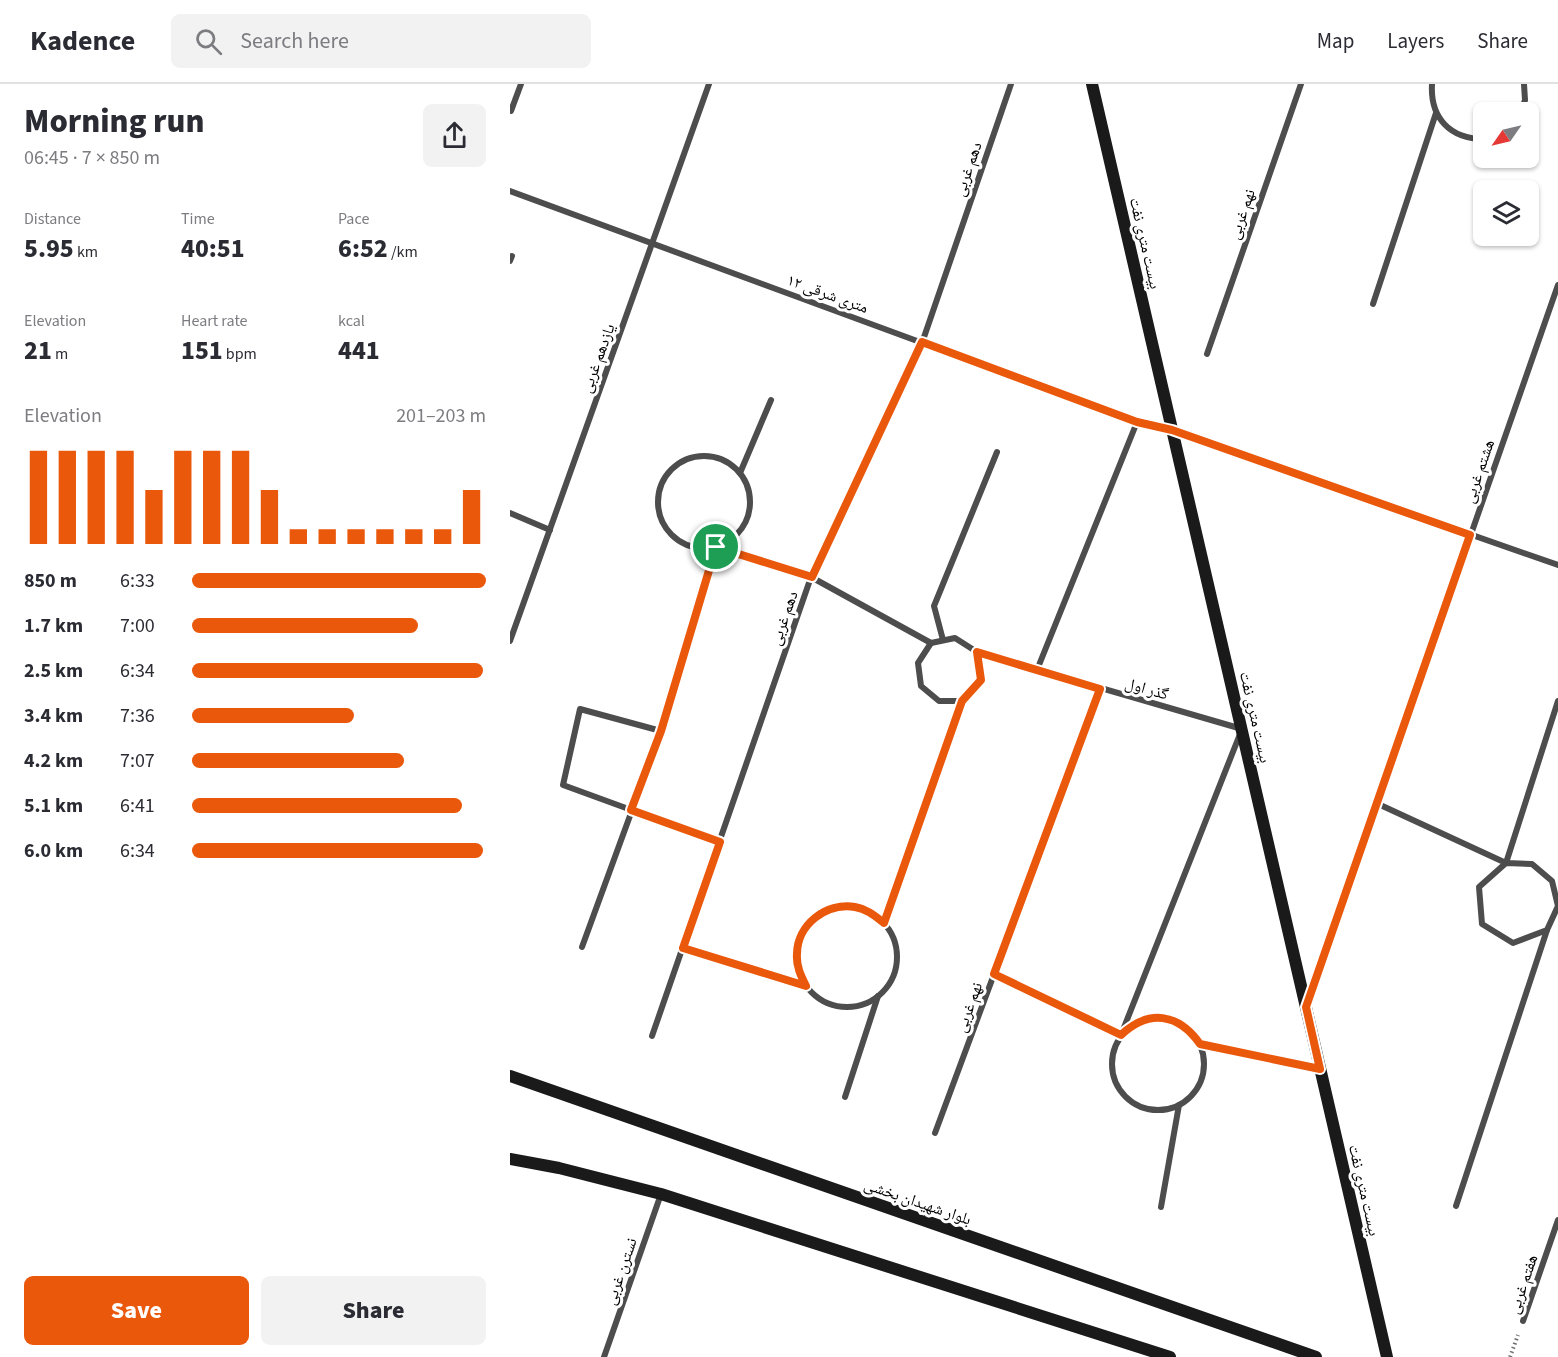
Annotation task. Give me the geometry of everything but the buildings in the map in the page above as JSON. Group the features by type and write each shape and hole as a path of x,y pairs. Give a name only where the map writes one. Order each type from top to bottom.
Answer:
{"main road":[{"name":"بیست متری نفت","path":"1092,84 1387,1357"},
{"name":"بلوار شهیدان بخشی","path":"510,1076 1316,1357"},
{"path":"510,1159 559,1168 661,1194 1170,1357"}],"street":[{"path":"511,111 521,84"},
{"name":"یازدهم غربی","path":"510,641 708,84"},
{"name":"دهم غربی","path":"652,1036 812,577 922,342 1011,84"},
{"name":"نهم غربی","path":"1207,354 1301,84"},
{"path":"1432,84 1432,99 1436,112 1444,125 1456,134 1473,139"},
{"path":"1524,84 1524,102"},
{"path":"1373,304 1436,112"},
{"name":"۱۲ متری شرقی","path":"510,191 1137,422 1172,430 1558,565"},
{"name":"هشتم غربی","path":"1306,1007 1558,285"},
{"path":"740,473 771,400"},
{"path":"1037,670 1137,422"},
{"path":"943,640 934,606 997,452"},
{"path":"582,946 661,731 716,547 729,540 740,530 747,516 750,501 747,486 740,473 728,463 714,457 699,456 684,460 672,468 662,481 658,495 658,510 663,524 673,536 686,544 701,548 716,547 812,577 931,643"},
{"path":"510,513 550,530"},
{"path":"884,923 962,701 981,680 977,652 956,638 931,643 918,663 921,686 939,701 962,701"},
{"name":"گذر اول","path":"977,652 1242,729"},
{"name":"نهم غربی","path":"935,1133 1100,689"},
{"path":"1547,930 1513,943 1482,924 1479,887 1506,863 1558,701"},
{"path":"661,731 580,709 563,785 720,842"},
{"path":"1121,1035 1133,1025 1147,1018 1163,1018 1178,1022 1191,1031 1200,1044 1204,1058 1204,1072 1199,1085 1190,1097 1179,1105 1164,1110 1149,1109 1134,1103 1123,1093 1115,1080 1112,1065 1114,1049 1242,729"},
{"path":"1376,803 1506,863 1532,864 1552,881 1558,906 1547,930 1456,1206"},
{"path":"838,907 854,907 870,912 884,923 893,937 897,952 896,969 889,984 878,996 864,1004 848,1007 832,1005 817,997 806,986 798,970 796,954 800,937 809,923 822,913 838,907"},
{"path":"683,948 806,986"},
{"path":"994,974 1121,1035"},
{"path":"846,1097 878,996"},
{"path":"1200,1044 1320,1069"},
{"path":"1161,1207 1179,1105"},
{"name":"نسترن غربی","path":"604,1357 661,1194"},
{"name":"هفتم غربی","path":"1523,1321 1558,1220"}],"path":[{"name":"هفتم غربی","path":"1510,1357 1523,1321"}],"route":[{"path":"922,342 1137,422 1172,430 1470,535 1306,1007 1320,1069 1200,1044 1191,1031 1178,1022 1163,1018 1147,1018 1133,1025 1121,1035 994,974 1100,689 977,652 981,680 962,701 884,923 870,912 854,907 838,907 822,913 809,923 800,937 796,954 798,970 806,986 683,948 720,842 631,810 661,731 716,547 812,577 922,342"}]}
